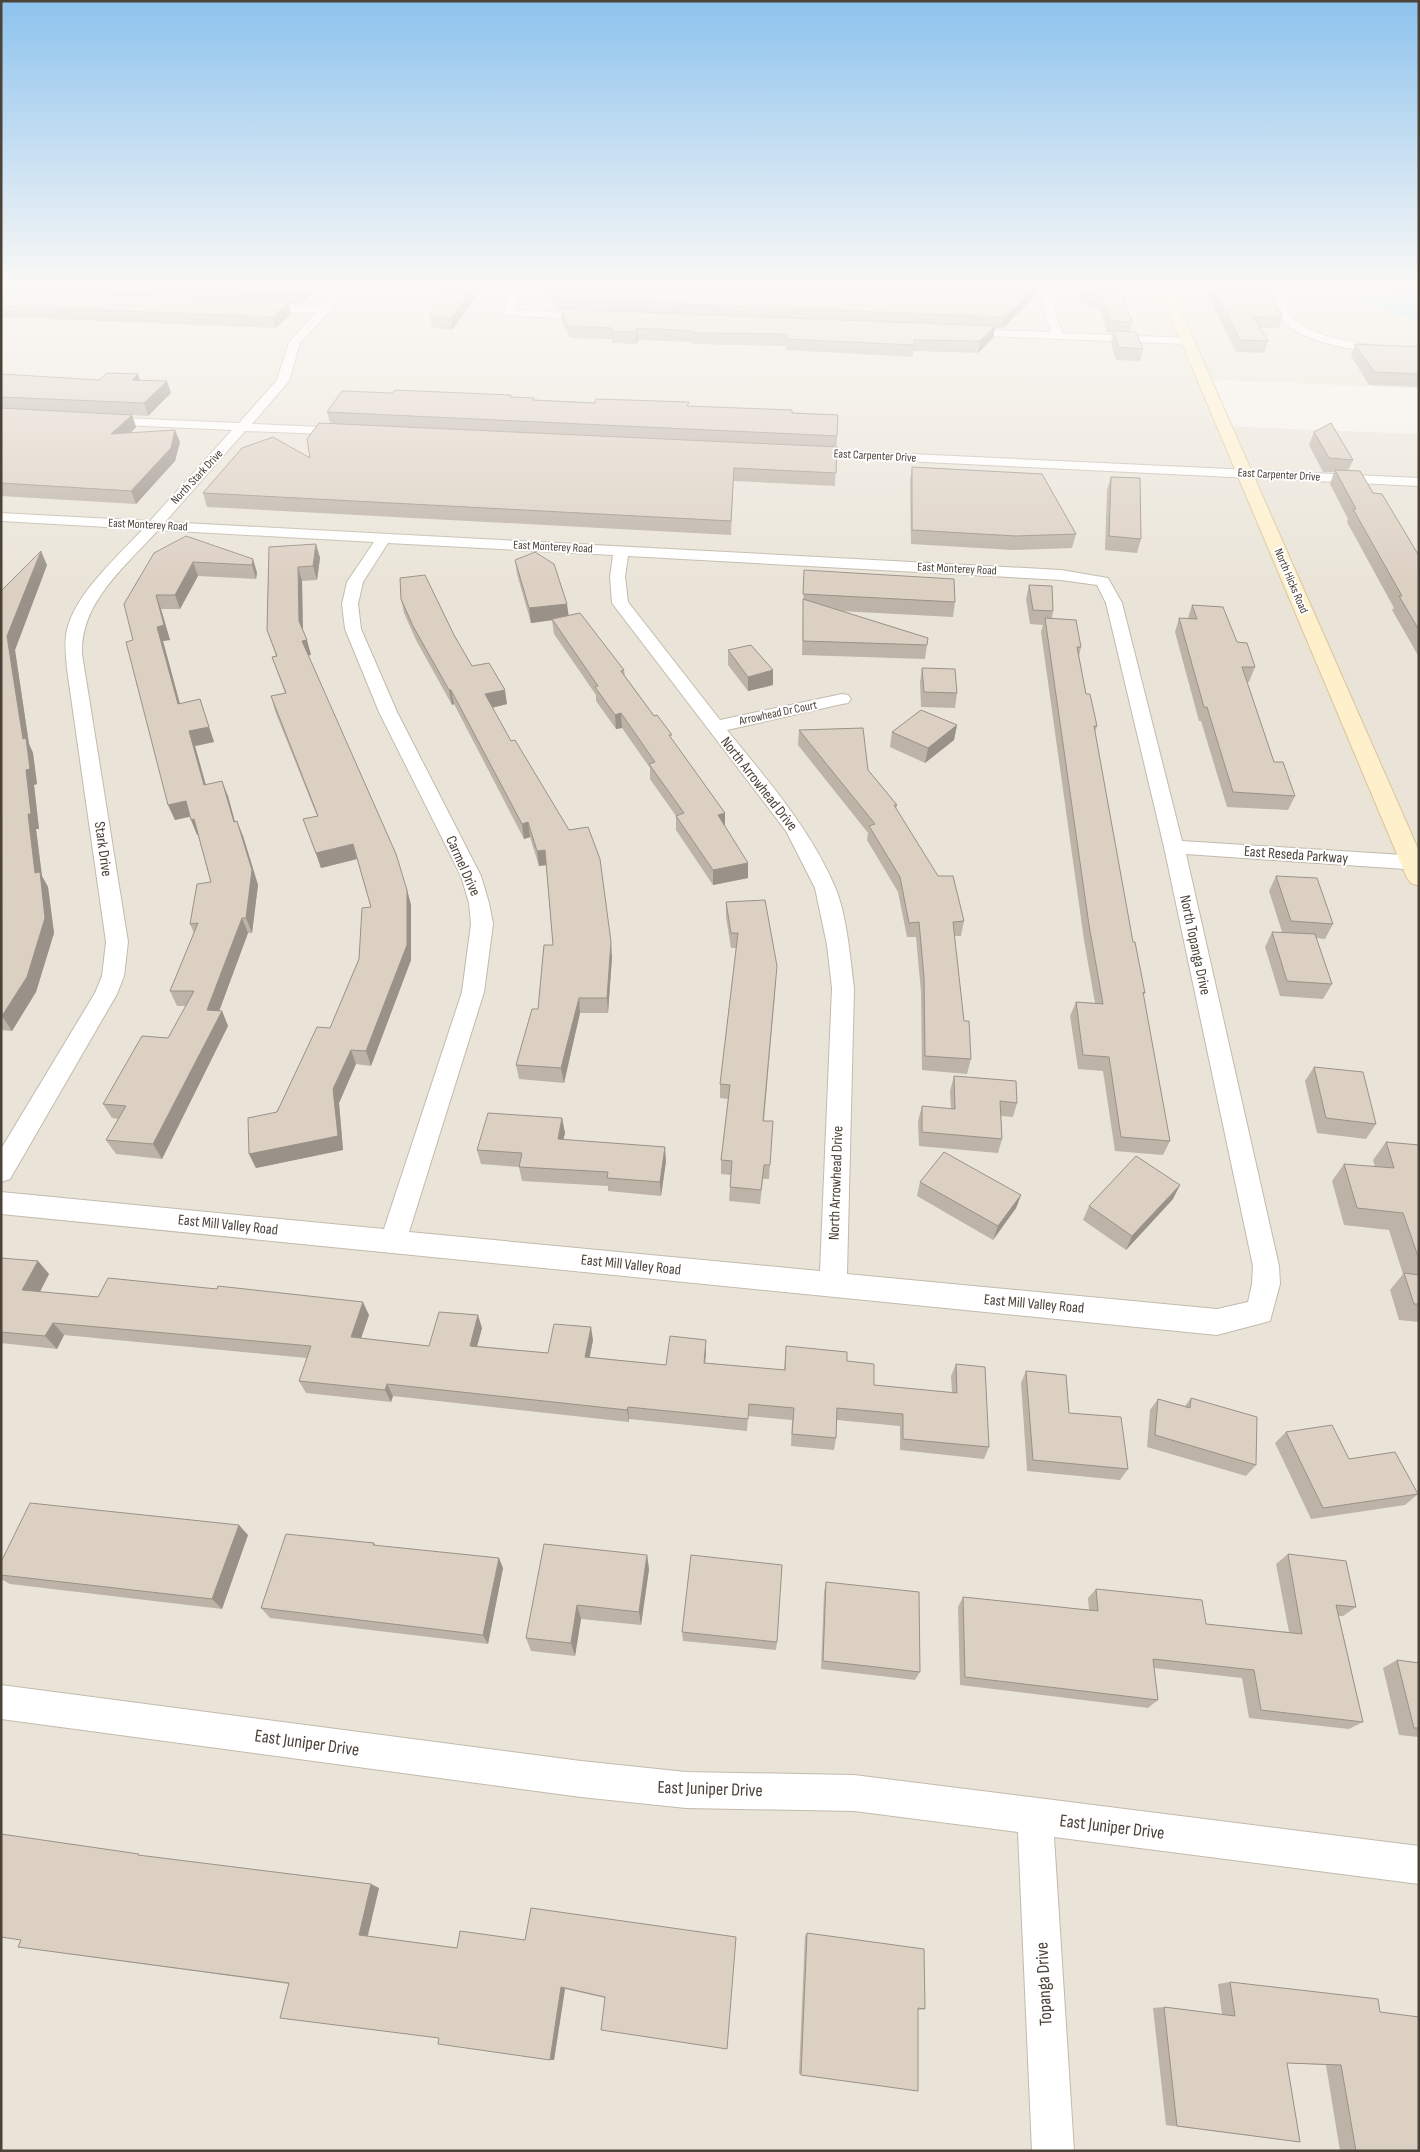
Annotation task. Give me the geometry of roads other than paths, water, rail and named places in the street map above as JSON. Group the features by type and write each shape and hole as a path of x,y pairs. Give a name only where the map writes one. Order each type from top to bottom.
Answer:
{"main road":[{"name":"North Hicks Road","path":"1206,384 1417,868"}],"street":[{"name":"North Stark Drive","path":"152,525 280,384"},
{"path":"89,419 360,432"},
{"name":"East Carpenter Drive","path":"787,452 1413,482"},
{"path":"1413,482 1419,500"},
{"name":"East Monterey Road","path":"1,517 1061,575 1103,581"},
{"name":"Stark Drive","path":"1,1172 92,1020 113,976 117,942 79,686 72,653 74,629 81,612 91,596 152,525"},
{"name":"Carmel Drive","path":"384,538 355,582 350,604 352,622 388,712 471,876 480,903 482,924 473,992 393,1241"},
{"name":"North Arrowhead Drive","path":"622,551 616,570 620,603 795,829 824,888 838,945 843,988 833,1285"},
{"name":"North Topanga Drive","path":"1103,581 1114,603 1174,847 1266,1266 1266,1284 1260,1312"},
{"name":"Arrowhead Dr Court","path":"715,727 842,699"},
{"name":"East Reseda Parkway","path":"1174,847 1417,868"},
{"name":"East Mill Valley Road","path":"1,1203 1217,1322 1260,1312"},
{"name":"East Juniper Drive","path":"1,1702 581,1779 686,1790 854,1793 1419,1865"},
{"name":"Topanga Drive","path":"1035,1817 1054,2151"}]}
